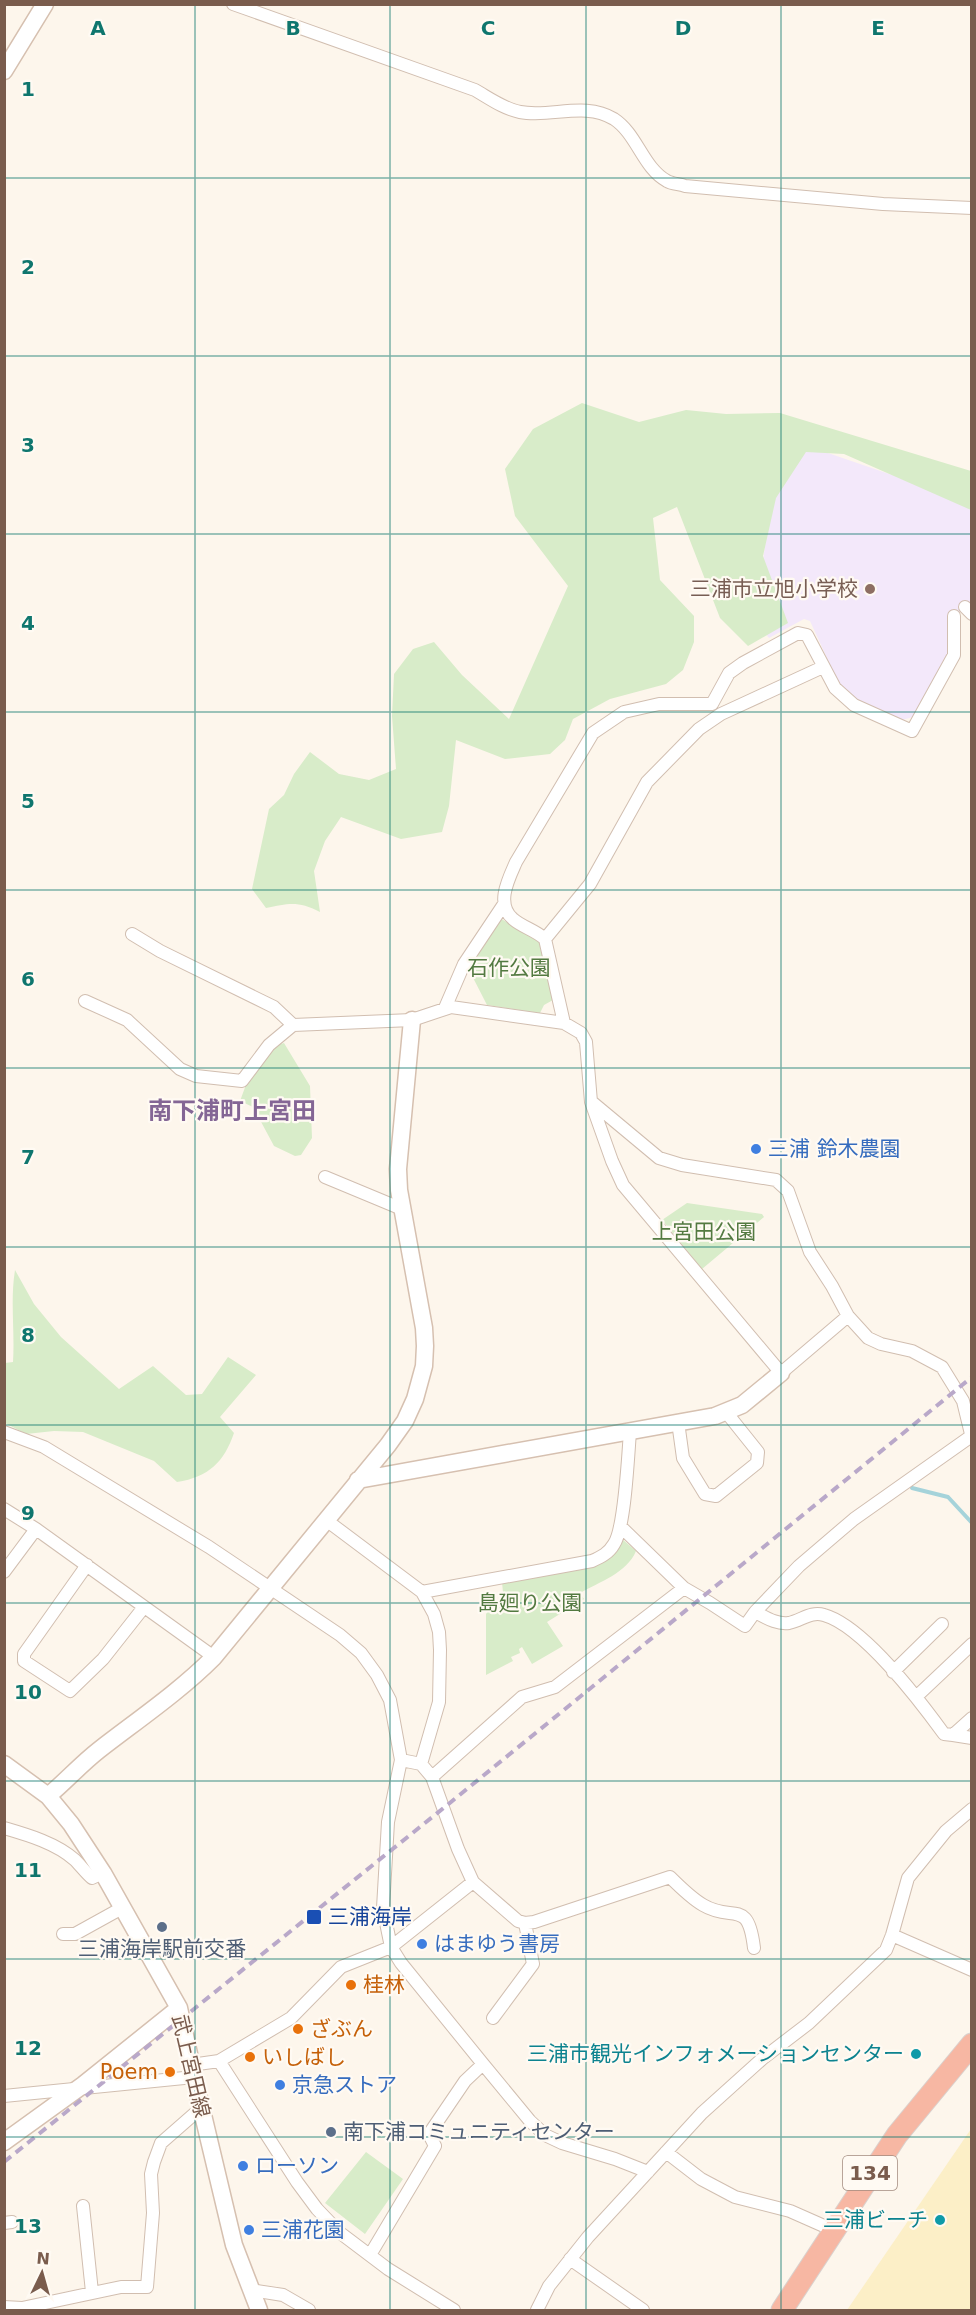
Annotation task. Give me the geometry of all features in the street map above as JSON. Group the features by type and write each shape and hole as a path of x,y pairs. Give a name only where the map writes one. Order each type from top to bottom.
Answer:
{"highway":[{"name":"134","path":"782,2310 897,2135 972,2044"}],"street":[{"path":"4,71 45,4"},
{"path":"233,4 475,90 504,107 521,112 585,110 599,112 615,119 622,126 655,172 668,182 685,186 883,204 972,208"},
{"path":"712,704 729,673 798,633 807,636 835,688 854,705 912,731 954,655 954,616"},
{"path":"544,939 590,884 647,782 699,729 721,714 823,667"},
{"path":"445,1008 464,964 504,904 507,884 516,862 592,733 624,712 659,704 712,704 721,714"},
{"path":"504,904 512,918 544,939 564,1023"},
{"path":"132,934 195,969 274,1007 293,1025"},
{"path":"85,1001 127,1020 180,1069 196,1076 242,1081 269,1045 293,1025 412,1020 445,1008 479,1010 564,1023 581,1033 586,1042 591,1102 623,1185 781,1373"},
{"path":"48,1796 79,1766 188,1683 214,1657 405,1421 415,1399 424,1366 424,1328 402,1209 399,1179 399,1156 412,1020"},
{"path":"591,1102 659,1158 682,1165 776,1180 782,1184 788,1191 810,1252 848,1316 868,1338 881,1344 912,1351 942,1367 963,1401 971,1438 854,1519 799,1566 755,1612 746,1626 684,1588 620,1526"},
{"path":"325,1177 402,1209"},
{"path":"358,1480 726,1413 742,1405 848,1316"},
{"path":"678,1422 684,1458 705,1494 716,1496 757,1463 758,1452 726,1413"},
{"path":"423,1592 592,1561 603,1557 616,1542 620,1526 630,1432"},
{"path":"5,1434 44,1447 208,1547 340,1635 361,1653 377,1675 390,1700 401,1760 388,1822 383,1908 391,1947 401,1963 483,2064 530,2121 545,2135 648,2172"},
{"path":"4,1509 36,1529 214,1657"},
{"path":"326,1520 423,1592 434,1614 439,1632 439,1702 421,1764"},
{"path":"4,1572 36,1529"},
{"path":"87,1565 24,1654 24,1661 70,1691 103,1659 144,1607"},
{"path":"432,1777 522,1698 555,1687 684,1588"},
{"path":"755,1612 776,1622 788,1623 808,1614 821,1614 834,1618 869,1644 916,1696 944,1734 972,1738"},
{"path":"893,1672 942,1624"},
{"path":"916,1696 972,1644"},
{"path":"953,1735 972,1718"},
{"path":"401,1760 421,1764 432,1777 458,1849 473,1882 518,1921 525,1923 670,1877 705,1906 745,1918 751,1926 754,1948"},
{"name":"武上宮田線","path":"4,1764 48,1796 71,1824 104,1873 179,2008 234,2245 259,2310"},
{"path":"537,2310 549,2286 570,2259 711,2105 762,2059 809,2023 886,1950 908,1878 946,1831 972,1809"},
{"path":"4,1828 38,1838 57,1848 74,1859 92,1878 104,1873"},
{"path":"4,2096 75,2090 192,2071 219,2061 291,2018 341,1967 391,1947 473,1882"},
{"path":"63,1934 75,1934 122,1908"},
{"path":"493,2018 533,1964 525,1923"},
{"path":"892,1935 972,1970"},
{"path":"4,2142 75,2090 179,2008"},
{"path":"219,2061 317,2209 339,2232 370,2255 413,2286 454,2310"},
{"path":"370,2255 435,2146 429,2134 465,2081 483,2064"},
{"path":"5,2303 22,2308 121,2287 147,2287 153,2213 151,2174 154,2162 161,2143 201,2108"},
{"path":"666,2152 701,2179 735,2197 790,2211 833,2230"},
{"path":"83,2206 92,2292"},
{"path":"570,2259 643,2310"},
{"path":"251,2290 283,2295 309,2310"}],"shaded area":[{"name":"三浦市立旭小学校","path":"790,440 971,502 971,605 967,602 959,613 948,616 950,623 948,652 941,671 927,690 913,717 902,720 857,701 838,682 810,621 804,619 769,638 760,627 761,576 772,492"}],"green space":[{"path":"582,403 639,422 686,410 726,414 780,413 971,471 971,510 844,454 806,452 776,498 763,556 788,623 748,646 720,618 677,507 653,518 660,580 694,616 694,642 683,670 666,684 610,699 573,719 565,740 550,754 505,759 456,740 449,806 442,832 401,839 341,817 325,841 314,871 320,912 294,904 266,908 252,889 269,809 284,795 294,774 310,752 339,774 369,780 396,769 392,716 394,674 413,649 434,642 462,675 509,719 568,586 515,516 505,469 533,429"},
{"name":"石作公園","path":"500,918 539,942 553,1000 544,1005 540,1013 487,1005 466,964"},
{"path":"284,1043 310,1086 312,1138 301,1155 295,1156 274,1146 253,1107 240,1101 258,1052"},
{"name":"上宮田公園","path":"687,1203 762,1214 764,1217 702,1269 662,1220"},
{"path":"15,1270 34,1304 61,1337 119,1389 153,1366 186,1395 202,1394 228,1357 256,1375 220,1417 234,1433 220,1460 206,1472 177,1482 154,1461 83,1432 54,1431 26,1434 5,1423 5,1363 13,1362"},
{"name":"島廻り公園","path":"622,1539 636,1551 632,1559 612,1576 580,1593 584,1599 547,1622 563,1646 532,1664 522,1647 519,1649 520,1653 511,1657 513,1661 486,1675 486,1614 492,1606 504,1603 502,1582 589,1567"},
{"path":"366,2152 403,2179 365,2234 325,2203"}],"sand":[{"name":"三浦ビーチ","path":"971,2129 971,2310 847,2310"}],"waterway":[{"path":"912,1488 948,1497 972,1523"}],"railway":[{"path":"4,2162 451,1802 972,1377"}],"place":[{"name":"三浦市立旭小学校","path":"870,589"},
{"name":"三浦 鈴木農園","path":"756,1149"},
{"name":"三浦海岸","path":"314,1917"},
{"name":"三浦海岸駅前交番","path":"162,1927"},
{"name":"はまゆう書房","path":"422,1944"},
{"name":"桂林","path":"351,1985"},
{"name":"ざぶん","path":"298,2029"},
{"name":"三浦市観光インフォメーションセンター","path":"916,2054"},
{"name":"いしばし","path":"250,2057"},
{"name":"Poem","path":"170,2072"},
{"name":"京急ストア","path":"280,2085"},
{"name":"南下浦コミュニティセンター","path":"331,2132"},
{"name":"ローソン","path":"243,2166"},
{"name":"三浦ビーチ","path":"940,2220"},
{"name":"三浦花園","path":"249,2230"}],"district":[{"name":"南下浦町上宮田","path":"232,1111"}]}
